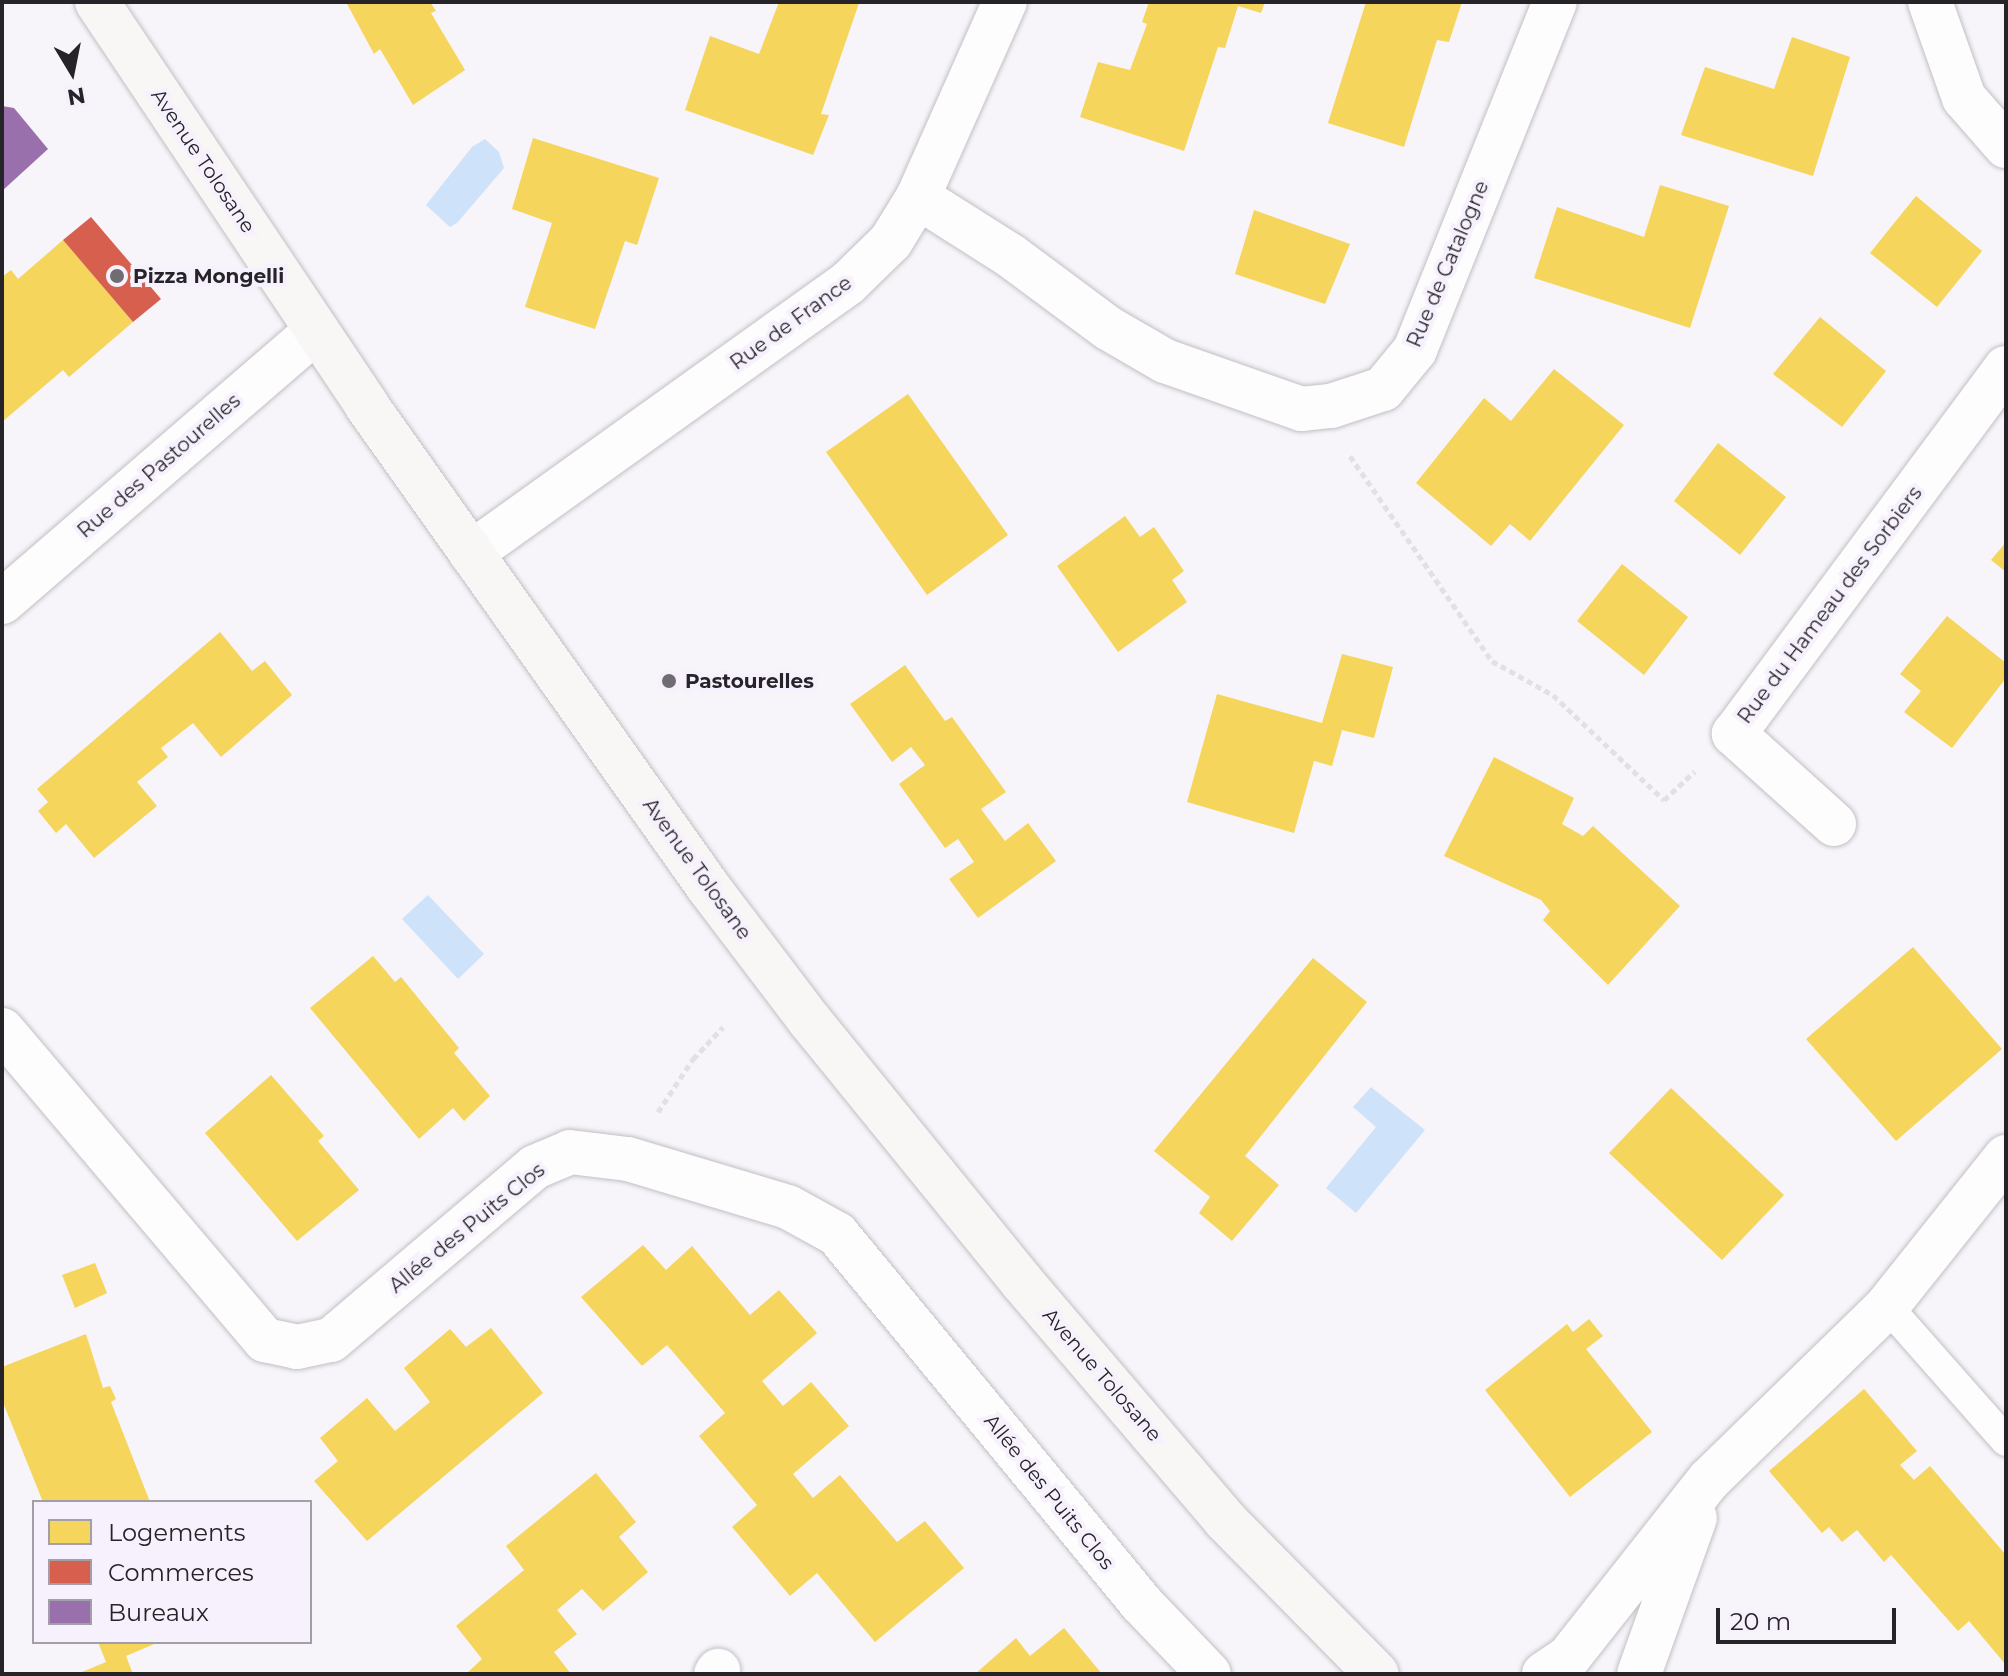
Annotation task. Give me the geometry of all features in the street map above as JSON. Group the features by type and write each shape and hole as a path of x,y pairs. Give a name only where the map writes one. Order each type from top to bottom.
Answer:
{"main road":[{"name":"Avenue Tolosane","path":"97,2 316,331 709,888 1022,1282 1225,1520 1377,1674"}],"street":[{"name":"Rue de France","path":"471,553 847,284 891,241 918,197 1005,2"},
{"name":"Rue de Catalogne","path":"918,197 1011,256 1108,328 1165,361 1301,409 1331,406 1383,389 1415,350 1555,2"},
{"path":"1930,2 1964,98 2006,146"},
{"name":"Rue des Pastourelles","path":"2,602 316,331"},
{"name":"Rue du Hameau des Sorbiers","path":"1834,824 1734,734 2006,368"},
{"name":"Allée des Puits Clos","path":"2,1030 265,1340 297,1347 331,1340 535,1167 570,1152 628,1159 788,1207 837,1234 1141,1603 1209,1674"},
{"path":"1544,1674 1569,1657 1709,1480 1887,1306 2006,1157"},
{"path":"1639,1674 1709,1480"}],"lane":[{"path":"1887,1306 2006,1441"}],"path":[{"path":"1331,406 1351,459 1492,661 1553,695 1664,800 1734,734"},
{"path":"628,1159 693,1059 723,1027"}],"water":[{"path":"485,139 499,152 504,168 457,223 450,227 426,205 472,147"},
{"path":"428,895 484,954 458,979 402,919"},
{"path":"1371,1087 1425,1130 1356,1213 1326,1188 1376,1127 1353,1107"}],"building: Logements":[{"path":"346,2 430,2 436,11 431,13 465,70 413,105 380,49 374,54"},
{"path":"779,2 859,3 821,114 829,115 813,155 685,110 710,36 759,54"},
{"path":"1149,2 1265,2 1261,13 1238,6 1225,48 1218,47 1184,151 1080,117 1098,62 1130,70 1147,24 1142,22"},
{"path":"1366,2 1462,2 1449,42 1437,40 1404,147 1328,123"},
{"path":"1792,37 1850,57 1813,176 1681,135 1705,67 1774,89"},
{"path":"533,138 659,178 637,245 625,241 595,329 525,307 552,223 512,209"},
{"path":"1660,185 1729,206 1690,328 1534,278 1557,207 1644,237"},
{"path":"1916,196 1982,251 1937,307 1870,253"},
{"path":"1254,210 1350,244 1325,304 1235,274"},
{"path":"63,240 133,322 69,377 63,370 2,422 2,277 11,270 18,279"},
{"path":"1820,317 1886,371 1842,427 1773,374"},
{"path":"1554,369 1624,425 1530,541 1510,524 1491,546 1416,483 1484,398 1511,421"},
{"path":"908,394 1008,535 927,595 826,452"},
{"path":"1718,443 1786,497 1740,555 1674,501"},
{"path":"1125,516 1140,537 1154,527 1184,571 1172,580 1187,602 1118,652 1057,566"},
{"path":"2006,542 2006,572 1991,560"},
{"path":"1622,564 1688,617 1644,675 1577,621"},
{"path":"1947,616 2006,663 2006,678 1952,748 1904,712 1921,691 1900,674"},
{"path":"220,632 252,671 265,661 292,695 221,757 193,723 161,748 168,757 137,782 157,806 94,858 66,824 56,833 38,811 48,802 37,789"},
{"path":"1342,654 1393,667 1374,738 1342,730 1332,766 1314,761 1294,833 1187,802 1217,694 1322,723"},
{"path":"905,665 945,721 952,717 1006,792 981,809 1005,841 1028,823 1056,861 978,918 949,879 974,862 958,839 945,848 899,784 925,765 911,747 892,762 850,704"},
{"path":"1494,757 1574,798 1562,824 1583,836 1593,826 1680,906 1608,985 1543,920 1550,911 1541,900 1444,856"},
{"path":"1913,947 2002,1049 1896,1141 1806,1039"},
{"path":"373,956 395,982 401,977 459,1048 454,1053 490,1096 464,1121 453,1108 419,1139 310,1008"},
{"path":"1313,958 1367,1002 1245,1156 1279,1185 1232,1241 1199,1213 1210,1197 1154,1151"},
{"path":"271,1075 324,1136 318,1141 359,1190 297,1241 205,1133"},
{"path":"1671,1088 1784,1195 1722,1260 1609,1153"},
{"path":"643,1245 666,1270 692,1246 750,1315 779,1290 817,1333 762,1381 783,1406 811,1382 849,1426 793,1474 813,1498 840,1475 897,1542 925,1521 964,1568 875,1642 817,1573 790,1596 732,1527 757,1505 699,1436 725,1413 667,1345 642,1366 581,1297"},
{"path":"95,1263 107,1293 75,1308 62,1275"},
{"path":"1589,1319 1603,1336 1586,1349 1652,1432 1570,1497 1485,1390 1567,1324 1573,1332"},
{"path":"491,1328 543,1393 367,1541 314,1481 338,1461 320,1438 367,1398 395,1431 430,1402 404,1368 450,1329 466,1347"},
{"path":"86,1334 103,1388 110,1386 116,1399 111,1402 149,1500 42,1500 2,1400 2,1367"},
{"path":"1864,1389 1917,1451 1900,1465 1914,1480 1930,1466 2006,1555 2006,1665 1969,1621 1958,1631 1891,1555 1884,1562 1857,1530 1842,1542 1829,1527 1822,1533 1769,1471"},
{"path":"596,1473 636,1522 619,1537 648,1572 603,1611 582,1589 557,1610 577,1634 554,1652 571,1674 466,1674 482,1659 456,1626 524,1570 506,1546"},
{"path":"1064,1628 1102,1674 975,1674 1016,1638 1030,1656"},
{"path":"99,1644 154,1644 126,1656 133,1674 77,1674 106,1662"}],"building: Commerces":[{"name":"Pizza Mongelli","path":"91,217 161,299 133,322 63,240"}],"building: Bureaux":[{"path":"2,106 14,108 48,149 2,191"}],"place":[{"name":"Pizza Mongelli","path":"117,276"},
{"name":"Pastourelles","path":"669,681"}]}
